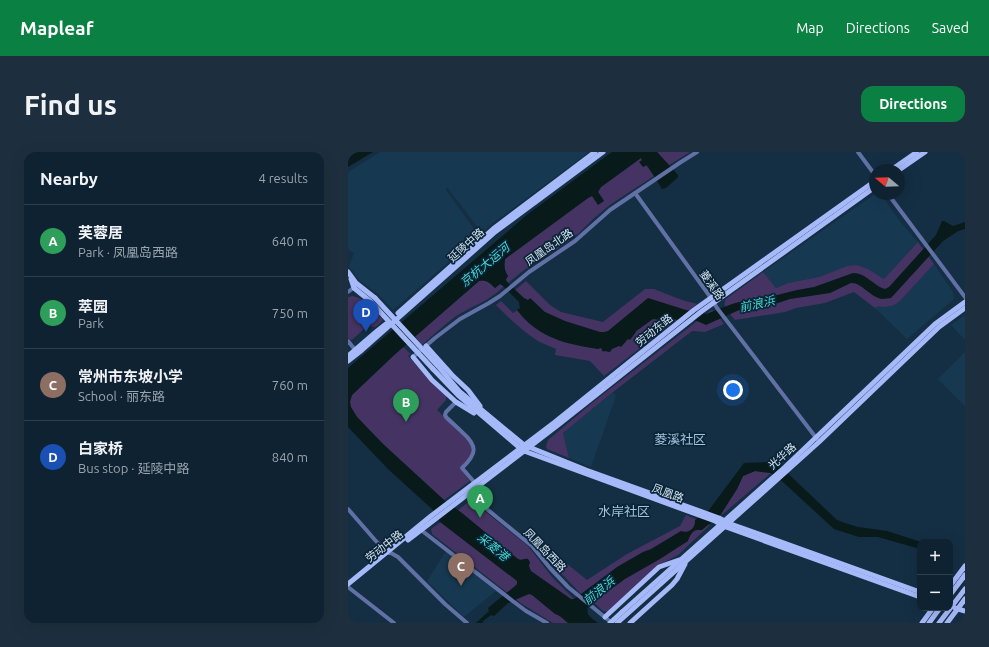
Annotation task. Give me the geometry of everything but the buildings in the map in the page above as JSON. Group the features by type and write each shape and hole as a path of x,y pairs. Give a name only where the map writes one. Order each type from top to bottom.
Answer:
{"main road":[{"name":"延陵中路","path":"348,361 356,352 492,229 595,152"},
{"name":"延陵中路","path":"348,356 356,352 495,232 603,152"},
{"path":"900,164 917,152"},
{"path":"905,166 925,152"},
{"name":"劳动东路","path":"466,492 475,483 524,448 694,310 714,303 869,186"},
{"name":"劳动东路","path":"432,518 702,311 869,191"},
{"path":"349,273 355,285"},
{"name":"凤凰路","path":"355,285 372,299 458,395 524,448 700,514 917,591"},
{"name":"光华路","path":"818,440 935,324 965,302"},
{"name":"光华路","path":"611,623 624,614 684,560 722,522 774,480 939,327 965,308"},
{"path":"426,346 452,375 468,390 487,418"},
{"path":"413,357 432,380 456,402 487,418"},
{"name":"劳动中路","path":"348,584 421,530 432,518"},
{"name":"劳动中路","path":"348,587 432,518"},
{"name":"凤凰路","path":"722,522 917,596"},
{"path":"605,617 659,567 684,560"},
{"path":"630,623 672,585 677,579 684,560"},
{"path":"953,582 965,566"},
{"path":"953,591 965,575"},
{"path":"965,581 959,590 961,591 965,589"},
{"path":"953,603 965,589"},
{"path":"947,623 961,607 965,599"},
{"path":"961,607 965,611"},
{"path":"922,623 931,611"},
{"path":"931,623 938,611"},
{"path":"940,623 947,611"},
{"name":"光华路","path":"617,623 624,614"}],"street":[{"name":"凤凰岛北路","path":"413,357 460,319 489,303 508,290 529,272 576,241 610,210 697,152"},
{"path":"858,152 869,167"},
{"name":"菱溪路","path":"635,193 714,303 818,440"},
{"path":"893,200 965,297"},
{"path":"348,290 355,285"},
{"path":"348,343 356,352"},
{"path":"456,402 445,415 446,418 469,439 474,446 473,454 469,462 462,468 475,483"},
{"name":"凤凰岛西路","path":"466,492 532,546 554,572 605,617"},
{"path":"348,509 375,540 389,553 398,557 408,566 466,623"},
{"path":"421,530 526,611 547,623"},
{"path":"348,587 394,623"},
{"path":"605,617 611,623"}],"shaded area":[{"path":"380,152 589,152 489,226 482,233 447,187 446,190 479,236 393,310 379,295 359,280 349,266 354,253 348,249 348,172"},
{"path":"657,152 690,152 669,165"},
{"path":"641,158 643,167 646,165 654,176 611,204 579,233 524,270 508,283 506,279 508,276 504,264 505,259 588,198 592,196 604,201 598,192 601,187"},
{"path":"869,198 869,200 885,200 902,224 918,242 884,279 868,269 857,265 847,266 819,277 788,283 776,288 763,272"},
{"path":"918,242 934,264 901,300 894,305 885,307 878,306 875,308 854,292 825,303 796,308 785,312 735,320 725,308 726,299 763,272 776,288 788,283 819,277 847,266 857,265 868,269 884,279"},
{"path":"934,264 953,292 954,299 907,339 875,308 878,305 885,307 901,300"},
{"path":"482,280 488,282 495,288 500,284 504,286 493,296 456,316 422,345 415,336"},
{"path":"526,281 550,305 561,312 603,322 645,289 654,289 697,304 604,376 590,361 555,355 556,349 532,337 496,305 501,301 513,313 523,307 514,291"},
{"path":"353,296 367,303 383,320 375,327 366,327 351,340 348,338 348,297"},
{"path":"712,310 724,324 705,332 692,331 563,433 569,458 547,449 546,446 548,440 592,403"},
{"path":"965,315 965,340 951,325"},
{"path":"403,347 411,354 408,356 446,395 446,400 437,410 468,440 472,446 471,454 460,468 470,481 444,500 383,444 357,417 350,406 350,399 352,395"},
{"path":"965,352 965,406 938,379"},
{"path":"613,392 616,396 591,467 569,458 563,433"},
{"path":"755,471 771,473 723,514 721,514 737,489 743,476"},
{"path":"472,501 528,546 552,577 574,599 571,603 456,512 468,502"},
{"path":"686,515 710,525 678,555 659,565 607,612 603,611 591,600 580,593 559,571 538,545 541,543 587,580 627,554 680,526"},
{"path":"445,519 574,623 553,623 522,604 432,534 431,529"},
{"path":"446,551 496,591 464,617 427,581"}],"water":[{"path":"348,152 373,152 348,167"},
{"path":"612,152 657,152 678,175 678,177 666,188 662,189 647,165 643,167 639,162 642,160 641,158 601,187 598,192 604,201 598,205 592,196 588,198 505,259 505,270 508,276 506,281 524,298 528,300 530,298 545,312 565,321 600,332 608,331 648,298 686,310 706,314 750,299 769,297 814,287 853,273 866,277 885,289 889,287 936,235 942,221 953,226 965,222 965,229 958,231 943,241 891,298 878,298 855,283 851,283 830,293 790,299 772,305 746,308 706,325 694,320 677,320 671,318 668,321 653,319 635,332 630,340 628,339 621,347 619,346 612,349 610,352 603,352 601,348 598,349 571,344 546,335 523,317 517,310 520,308 519,302 503,286 500,284 495,288 486,281 479,281 393,356 352,395 350,402 351,407 357,417 383,444 444,500 518,559 528,559 530,562 529,566 531,571 571,599 577,597 617,567 681,531 686,532 692,529 695,520 709,510 744,463 768,462 780,466 837,520 858,527 887,531 917,541 917,548 878,537 859,537 834,529 783,482 771,473 755,471 743,476 737,489 721,514 702,530 697,530 690,536 688,541 625,579 589,605 587,611 588,614 598,623 568,623 529,594 508,603 494,616 491,615 482,622 483,623 476,623 489,611 488,608 517,584 517,581 440,522 432,509 388,469 348,427 348,368 528,214"}],"place":[{"name":"白家桥","path":"366,332"},
{"name":"萃园","path":"406,422"},
{"name":"芙蓉居","path":"480,518"},
{"name":"常州市东坡小学","path":"461,586"}],"district":[{"name":"菱溪社区","path":"680,439"},
{"name":"水岸社区","path":"624,511"}],"water label":[{"name":"京杭大运河","path":"485,265"},
{"name":"前浪浜","path":"757,304"},
{"name":"采菱港","path":"493,547"},
{"name":"前浪浜","path":"599,591"}]}
